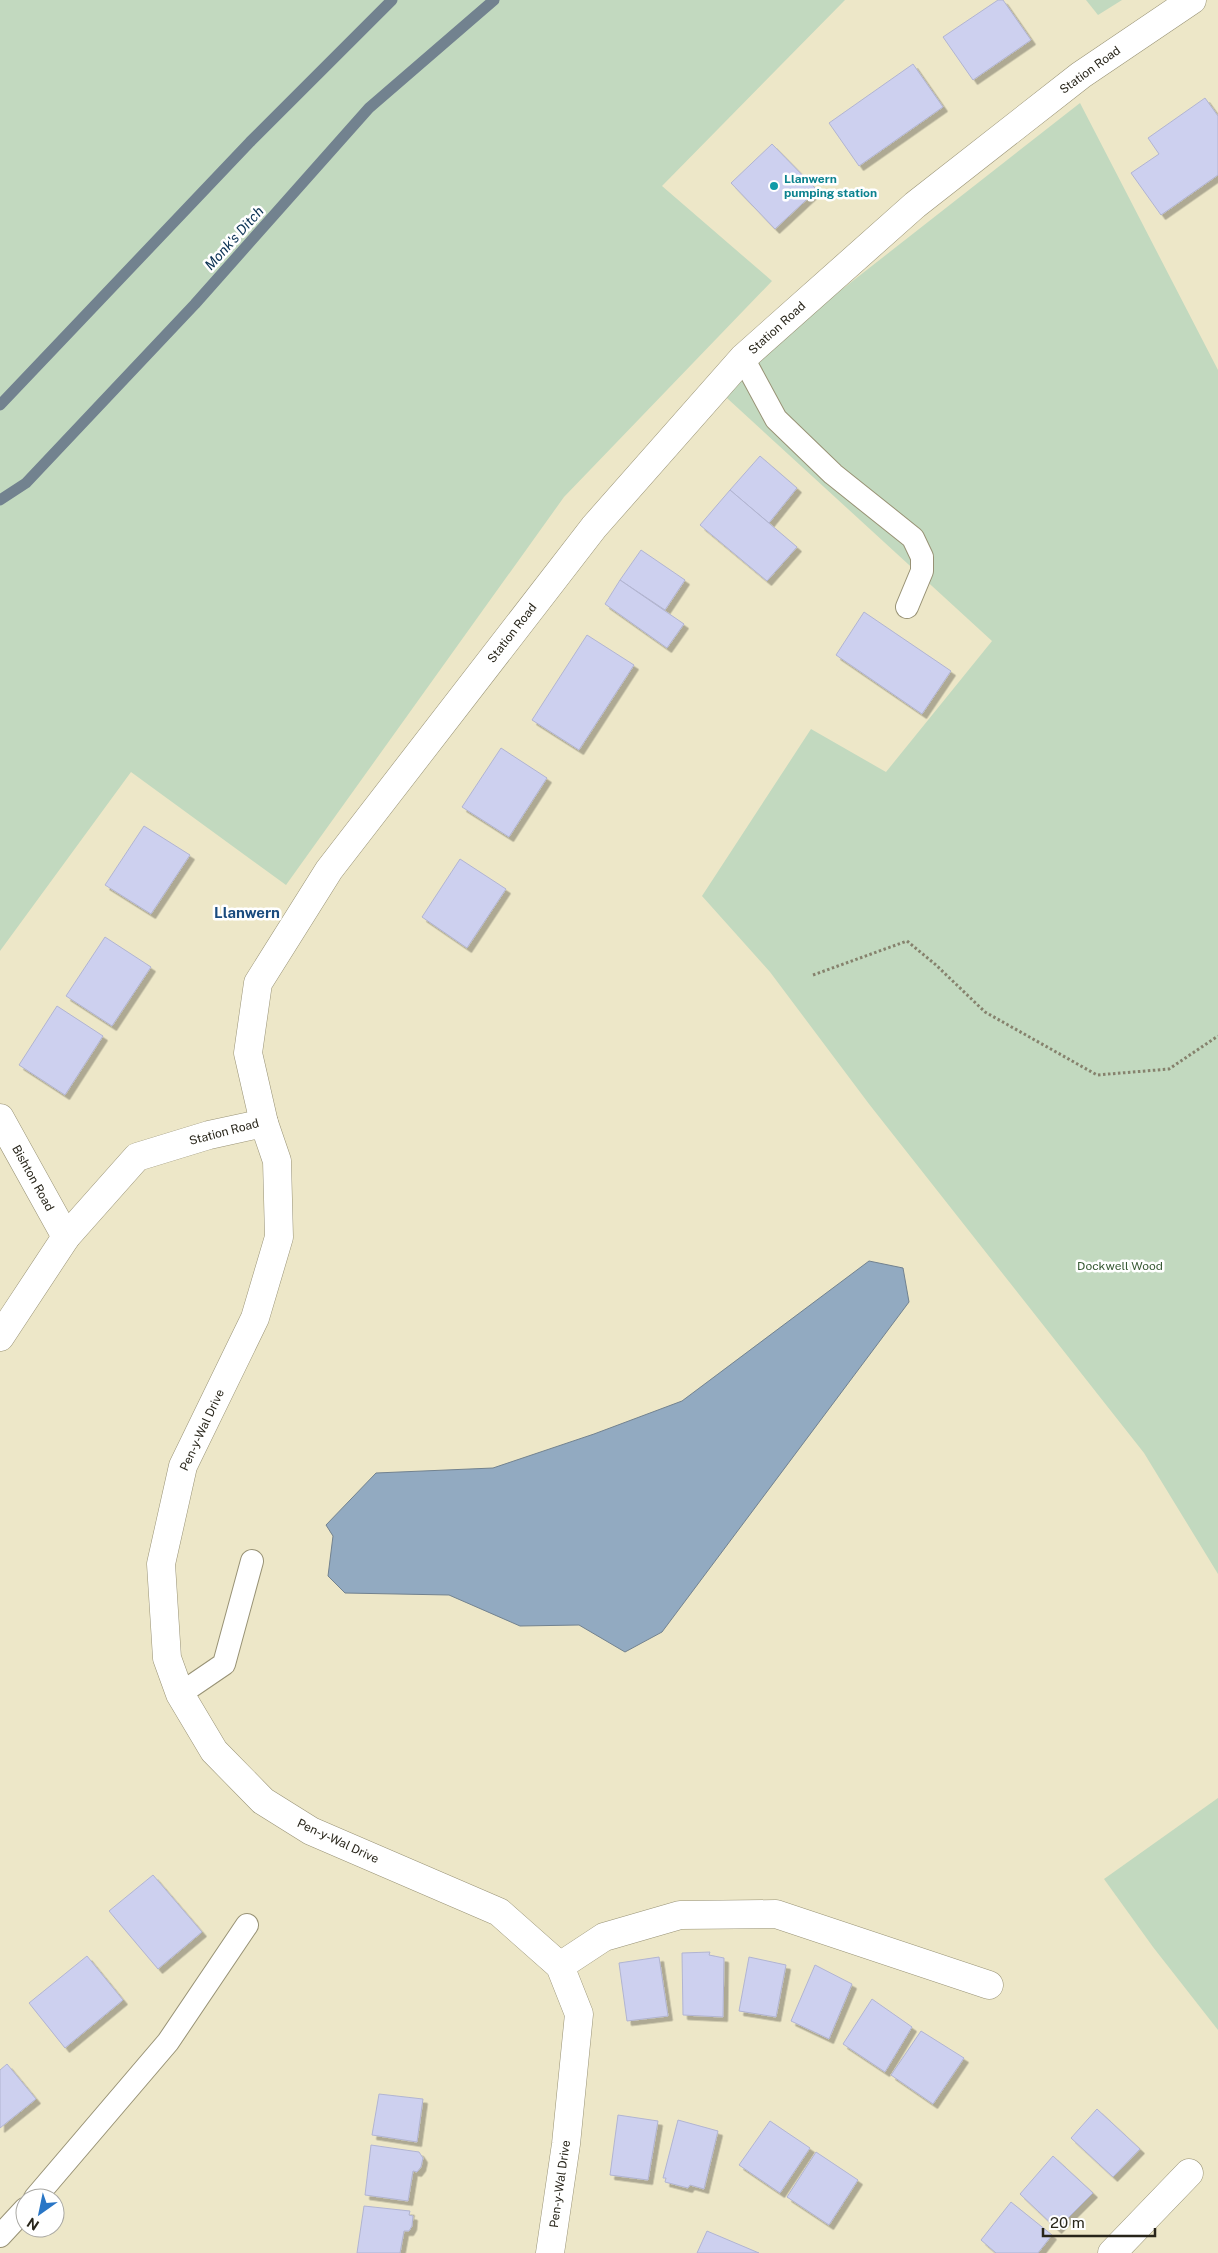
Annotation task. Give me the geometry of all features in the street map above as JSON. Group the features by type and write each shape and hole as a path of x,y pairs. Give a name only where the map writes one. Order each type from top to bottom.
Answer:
{"street":[{"name":"Station Road","path":"0,1338 66,1237 137,1158 209,1135 264,1123 248,1053 258,983 263,975 329,870 594,527 743,358 915,205 1081,75 1192,0"},
{"name":"Bishton Road","path":"0,1118 66,1237"},
{"name":"Pen-y-Wal Drive","path":"264,1123 277,1161 279,1237 255,1318 183,1466 161,1564 168,1658 180,1694 214,1751 263,1801 311,1831 499,1912 560,1966 579,2014 566,2144 550,2253"},
{"path":"560,1966 604,1937 680,1914 776,1914 989,1985"},
{"path":"1112,2253 1189,2173"}],"lane":[{"path":"743,358 776,419 833,474 913,538 922,557 922,571 907,607"},
{"path":"180,1694 224,1664 252,1560"},
{"path":"45,2188 168,2042 247,1925"},
{"path":"0,2236 15,2220"}],"path":[{"path":"813,975 906,940 936,965 985,1012 1097,1075 1169,1069 1218,1036"}],"green space":[{"path":"0,0 845,0 662,186 772,281 564,497 286,885 131,772 0,951"},
{"path":"1086,0 1122,0 1098,15"},
{"name":"Dockwell Wood","path":"1080,103 1218,370 1218,1574 1144,1453 869,1104 770,972 702,896 811,729 886,772 992,641 716,388"},
{"path":"1218,1798 1218,2030 1153,1947 1104,1879"}],"water":[{"path":"869,1261 903,1268 909,1302 662,1632 625,1652 579,1625 520,1626 449,1595 345,1593 328,1576 333,1536 326,1525 376,1473 493,1468 594,1434 682,1401"}],"building":[{"path":"998,0 1003,0 1031,40 973,80 943,37"},
{"path":"913,64 943,107 859,166 829,123"},
{"path":"1205,98 1218,116 1218,175 1161,215 1131,173 1159,154 1148,138"},
{"name":"Llanwern pumping station","path":"772,144 817,190 775,229 731,183"},
{"path":"760,456 797,488 769,523 730,490"},
{"path":"730,490 797,547 767,581 700,525"},
{"path":"641,550 685,580 665,610 620,580"},
{"path":"620,580 684,624 667,648 605,604"},
{"path":"864,612 951,671 922,714 836,655"},
{"path":"587,635 634,665 579,750 532,720"},
{"path":"501,748 547,778 509,837 462,807"},
{"path":"144,826 190,855 151,914 105,885"},
{"path":"460,859 506,889 467,948 422,917"},
{"path":"105,937 151,967 112,1026 66,996"},
{"path":"57,1006 103,1036 65,1095 19,1065"},
{"path":"153,1875 202,1932 158,1969 109,1911"},
{"path":"710,1952 709,1955 724,1958 723,2017 683,2015 682,1953"},
{"path":"87,1956 123,2000 65,2048 29,2003"},
{"path":"659,1957 668,2016 627,2021 619,1963"},
{"path":"749,1957 786,1965 776,2017 739,2011"},
{"path":"815,1965 852,1984 829,2039 791,2021"},
{"path":"872,1999 912,2027 885,2072 843,2044"},
{"path":"921,2031 964,2058 933,2104 891,2075"},
{"path":"7,2064 36,2099 0,2128 0,2070"},
{"path":"379,2094 423,2099 417,2142 372,2135"},
{"path":"1097,2109 1140,2149 1113,2177 1071,2138"},
{"path":"618,2115 658,2121 648,2180 610,2175"},
{"path":"678,2120 718,2131 704,2189 690,2185 688,2188 665,2182 666,2178 663,2178"},
{"path":"770,2121 810,2148 780,2193 739,2165"},
{"path":"371,2145 419,2152 423,2158 421,2167 417,2172 413,2171 408,2201 365,2195"},
{"path":"816,2152 858,2180 829,2225 787,2197"},
{"path":"1053,2156 1093,2193 1057,2229 1020,2194"},
{"path":"1011,2202 1052,2235 1038,2253 996,2253 981,2240"},
{"path":"364,2206 410,2211 409,2215 413,2216 412,2226 409,2231 404,2231 400,2253 357,2253"},
{"path":"707,2231 759,2253 697,2253"}],"waterway":[{"path":"0,405 250,142 392,0"},
{"name":"Monk's Ditch","path":"0,500 26,483 195,304 369,108 494,0"}],"place":[{"name":"Llanwern pumping station","path":"774,186"}],"district":[{"name":"Llanwern","path":"247,912"}]}
